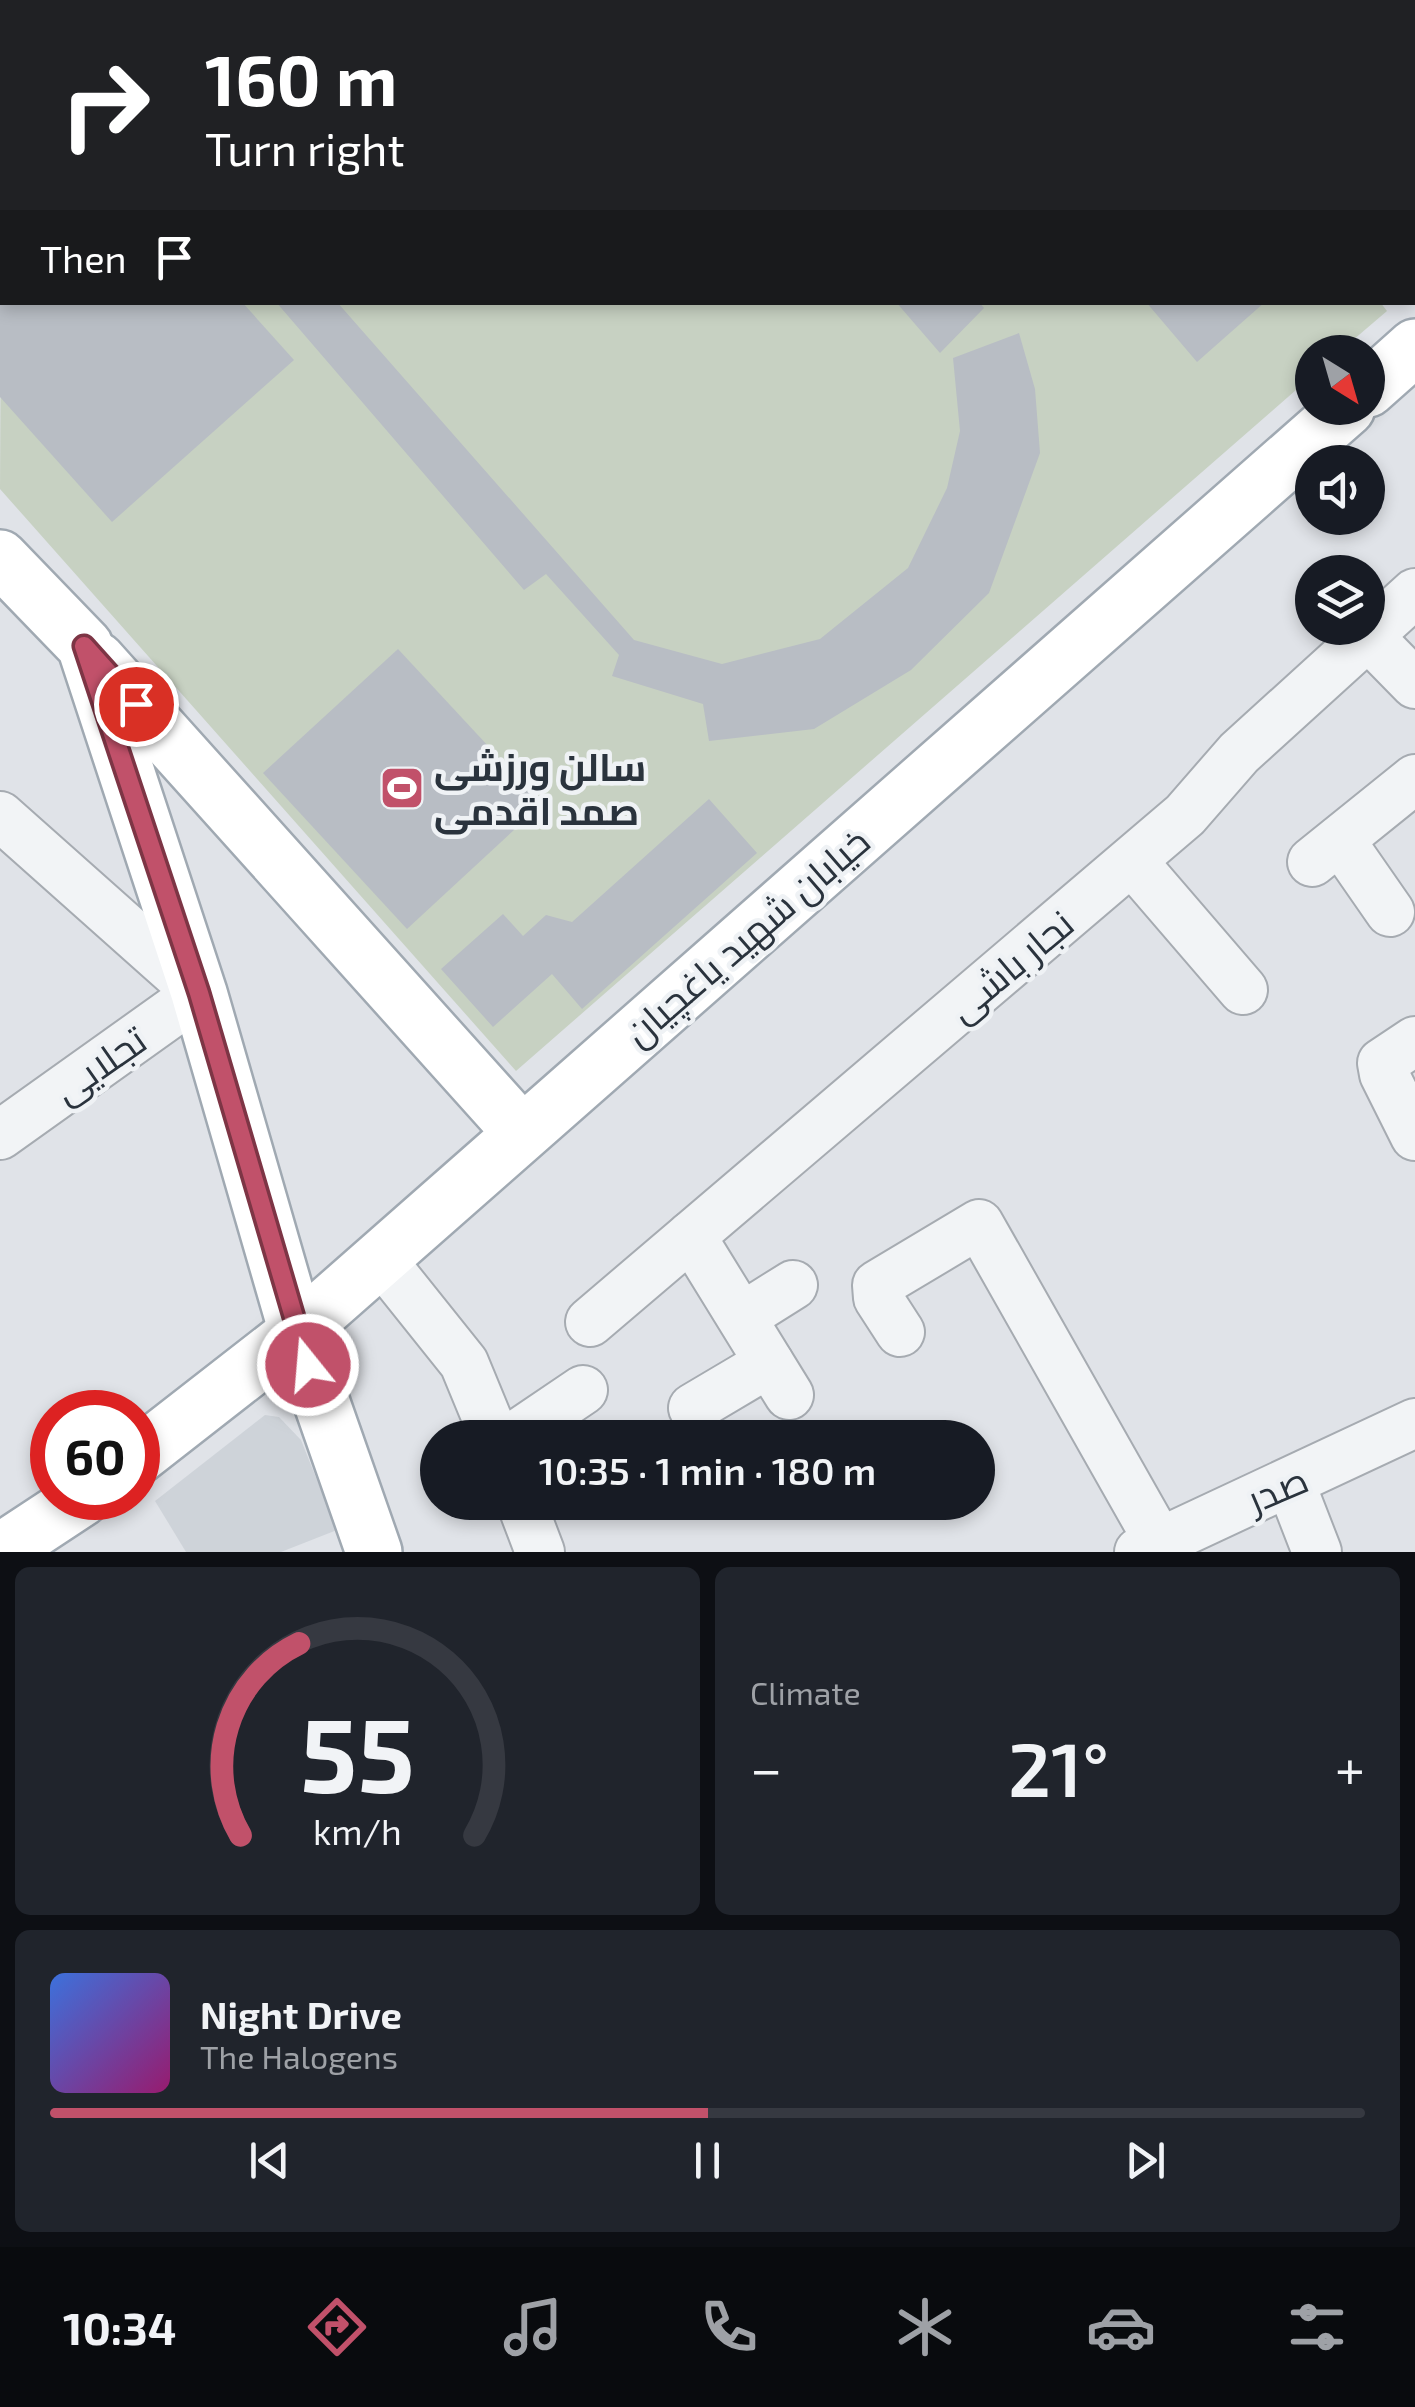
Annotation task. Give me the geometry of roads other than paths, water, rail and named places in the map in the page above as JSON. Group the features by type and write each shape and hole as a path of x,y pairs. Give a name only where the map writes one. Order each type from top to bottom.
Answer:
{"main road":[{"path":"1385,374 1415,348"},
{"name":"خیابان شهید یاغچیان","path":"160,1439 297,1332 1328,425"},
{"path":"0,558 84,646 522,1133"},
{"path":"84,646 199,993 297,1332 374,1552"},
{"path":"0,1552 49,1520"}],"street":[{"name":"نجار باشی","path":"1385,620 1415,593"},
{"name":"نجار باشی","path":"590,1322 1185,815 1239,753 1358,645"},
{"path":"1377,645 1415,684"},
{"path":"1390,912 1326,851 1415,779"},
{"path":"0,816 199,993"},
{"path":"1132,861 1243,990"},
{"name":"تجلایی","path":"0,1135 199,993"},
{"path":"1415,1041 1382,1063 1415,1138 1415,1165"},
{"path":"900,1332 878,1298 878,1285 980,1224 1149,1546"},
{"path":"692,1236 779,1379 693,1408"},
{"path":"380,1258 475,1354 491,1420"},
{"path":"742,1317 793,1285"},
{"path":"539,1420 583,1390"},
{"name":"صدر","path":"1149,1546 1291,1485 1415,1423"},
{"path":"1291,1485 1318,1552"},
{"path":"528,1520 540,1552"}],"place":[{"name":"سالن ورزشی صمد اقدمی","path":"402,788"}]}
